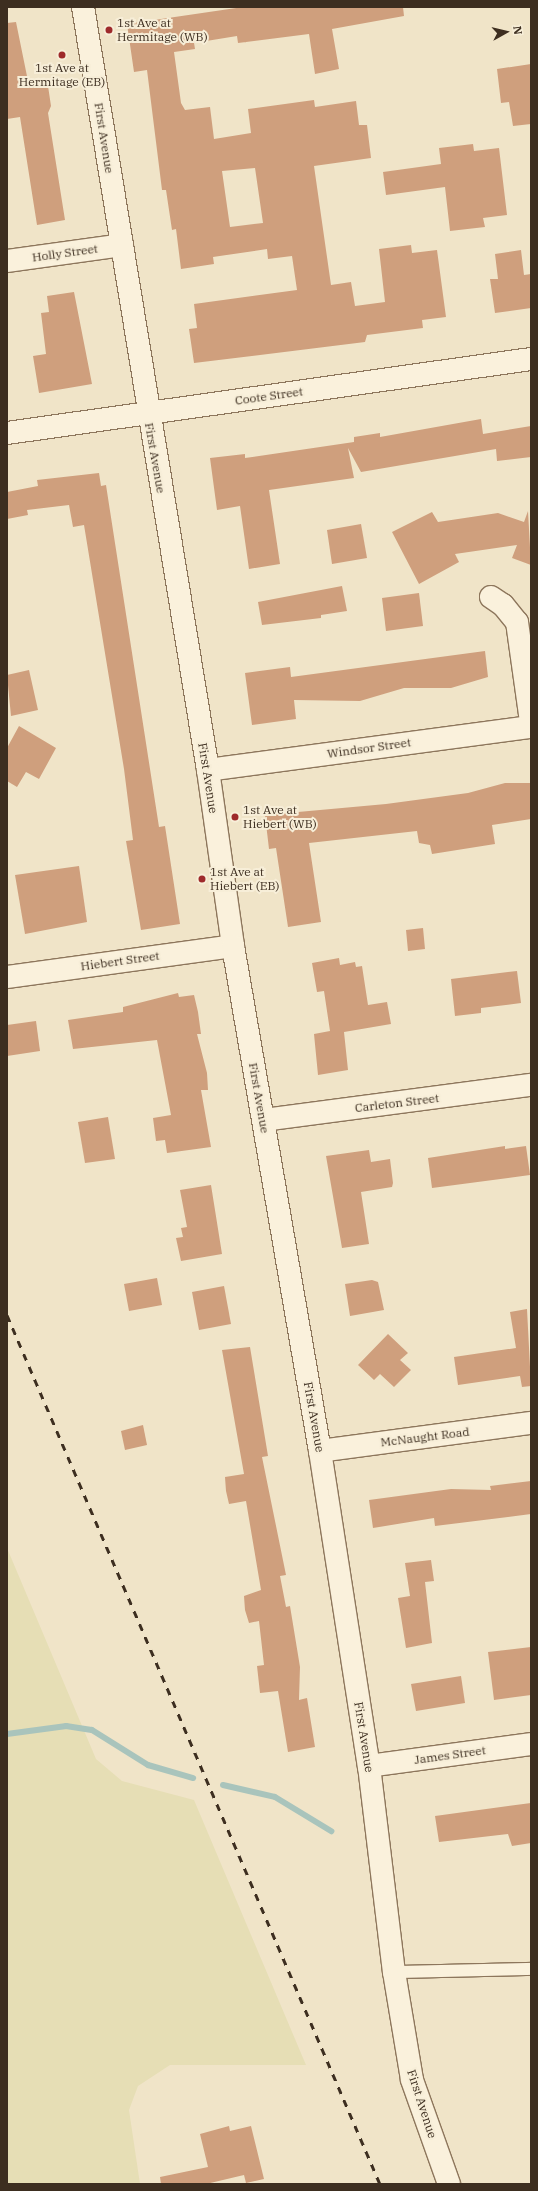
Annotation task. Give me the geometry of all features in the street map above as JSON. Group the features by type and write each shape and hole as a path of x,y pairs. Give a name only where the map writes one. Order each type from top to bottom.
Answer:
{"street":[{"name":"First Avenue","path":"82,7 208,770 232,946 264,1120 320,1451 369,1766 394,1972 412,2080 449,2184"},
{"name":"Holly Street","path":"7,261 122,245"},
{"name":"Coote Street","path":"7,433 531,359"},
{"path":"491,597 503,605 517,622 531,721"},
{"name":"Windsor Street","path":"208,770 531,727"},
{"name":"Hiebert Street","path":"7,977 232,946"},
{"name":"Carleton Street","path":"264,1120 531,1085"},
{"name":"McNaught Road","path":"320,1451 531,1423"},
{"name":"James Street","path":"369,1766 531,1744"}],"lane":[{"path":"394,1972 531,1969"}],"shaded area":[{"path":"7,1548 96,1759 122,1781 194,1800 306,2065 170,2065 138,2086 129,2110 140,2184 7,2184"}],"building":[{"path":"243,7 403,7 404,16 332,29 339,69 315,74 309,34 238,43 237,36 194,43 195,49 174,52 181,103 185,110 210,107 214,139 251,133 248,109 314,100 315,107 356,101 359,125 367,125 371,158 314,166 331,285 351,282 355,306 385,302 379,249 411,245 412,253 437,250 446,317 422,320 423,328 367,335 365,342 194,363 189,329 197,328 194,304 297,290 292,256 268,259 267,249 213,257 214,264 181,269 176,229 172,230 166,190 162,190 147,70 134,72 127,24","holes":["255,168 263,223 230,227 222,171"]},
{"path":"16,22 29,86 48,86 51,106 48,113 65,220 37,225 20,117 7,119 7,23"},
{"path":"531,64 531,124 513,126 509,102 501,103 497,69"},
{"path":"473,144 474,151 499,148 507,215 483,218 485,227 450,231 445,187 386,195 383,172 441,164 439,148"},
{"path":"521,250 524,275 531,274 531,308 495,313 490,279 498,279 495,254"},
{"path":"74,292 92,384 39,393 33,356 46,354 41,313 49,312 47,296"},
{"path":"481,419 483,434 531,426 531,457 497,461 496,449 361,472 348,448 354,478 269,490 280,564 249,569 240,506 217,510 210,458 245,454 245,458 354,442 354,437 380,433 380,437"},
{"path":"99,473 101,486 106,485 159,827 165,826 180,924 141,930 126,841 133,840 124,769 84,525 73,527 69,505 27,510 28,515 7,519 7,492 38,486 37,480"},
{"path":"528,511 531,565 512,558 517,545 455,554 459,562 419,584 392,532 432,512 438,522 498,513 524,522"},
{"path":"361,524 367,558 332,564 327,530"},
{"path":"342,586 347,611 321,615 321,618 262,625 258,602"},
{"path":"419,593 423,626 386,631 382,598"},
{"path":"485,651 488,677 451,688 404,688 360,701 294,700 296,719 252,725 245,673 290,667 291,677"},
{"path":"29,670 38,710 11,716 7,675"},
{"path":"19,726 56,748 39,779 26,772 17,787 7,781 7,748"},
{"path":"505,783 531,783 531,819 492,825 495,844 432,854 430,845 419,843 417,831 309,843 321,922 288,927 276,848 269,849 265,815 386,804 468,793"},
{"path":"79,866 87,922 25,934 15,875"},
{"path":"423,928 425,949 408,951 406,930"},
{"path":"339,958 340,965 355,962 356,967 362,966 368,1005 387,1002 391,1024 344,1032 348,1070 318,1075 314,1034 330,1031 324,991 317,992 312,963"},
{"path":"517,971 521,1003 481,1008 481,1013 455,1016 451,979"},
{"path":"178,993 179,997 194,995 198,1012 201,1034 197,1034 207,1073 208,1090 201,1090 211,1147 167,1153 165,1140 156,1141 153,1118 171,1115 157,1040 73,1049 68,1020 123,1012 123,1007"},
{"path":"36,1021 40,1051 7,1056 7,1025"},
{"path":"108,1117 115,1159 85,1163 78,1122"},
{"path":"505,1146 505,1149 526,1146 530,1175 432,1188 428,1158"},
{"path":"369,1150 371,1162 390,1159 393,1183 392,1187 361,1192 369,1244 342,1248 326,1156"},
{"path":"211,1185 222,1254 181,1261 176,1238 183,1237 181,1228 187,1227 180,1190"},
{"path":"157,1278 162,1305 129,1311 124,1284"},
{"path":"372,1280 378,1282 384,1310 350,1316 345,1284"},
{"path":"224,1286 231,1324 199,1330 192,1292"},
{"path":"527,1309 531,1386 522,1387 520,1376 458,1385 454,1357 516,1348 510,1312"},
{"path":"388,1334 408,1353 400,1360 411,1370 394,1387 380,1374 374,1380 358,1365"},
{"path":"250,1347 268,1456 262,1457 286,1575 280,1576 286,1607 290,1606 300,1667 299,1700 307,1698 315,1747 288,1752 278,1691 260,1693 257,1666 264,1665 259,1621 249,1623 245,1610 244,1596 261,1590 246,1501 229,1504 226,1491 225,1477 244,1474 222,1350"},
{"path":"143,1425 147,1445 125,1450 121,1431"},
{"path":"531,1481 531,1514 435,1526 434,1518 373,1528 369,1500 451,1489 491,1490 490,1486"},
{"path":"431,1560 434,1581 425,1582 432,1643 406,1648 398,1598 410,1596 405,1563"},
{"path":"531,1647 531,1695 494,1700 488,1652"},
{"path":"461,1676 465,1703 416,1711 411,1684"},
{"path":"531,1803 531,1843 512,1846 508,1834 439,1842 435,1816"},
{"path":"229,2126 230,2131 251,2126 264,2179 246,2183 244,2175 206,2184 161,2184 160,2177 208,2167 200,2134"}],"waterway":[{"path":"7,1734 66,1726 92,1730 148,1765 193,1778"},
{"path":"223,1785 275,1797 331,1831"}],"railway":[{"path":"7,1315 380,2184"}],"place":[{"name":"1st Ave at Hermitage (WB)","path":"109,30"},
{"name":"1st Ave at Hermitage (EB)","path":"62,55"},
{"name":"1st Ave at Hiebert (WB)","path":"235,817"},
{"name":"1st Ave at Hiebert (EB)","path":"202,879"}]}
